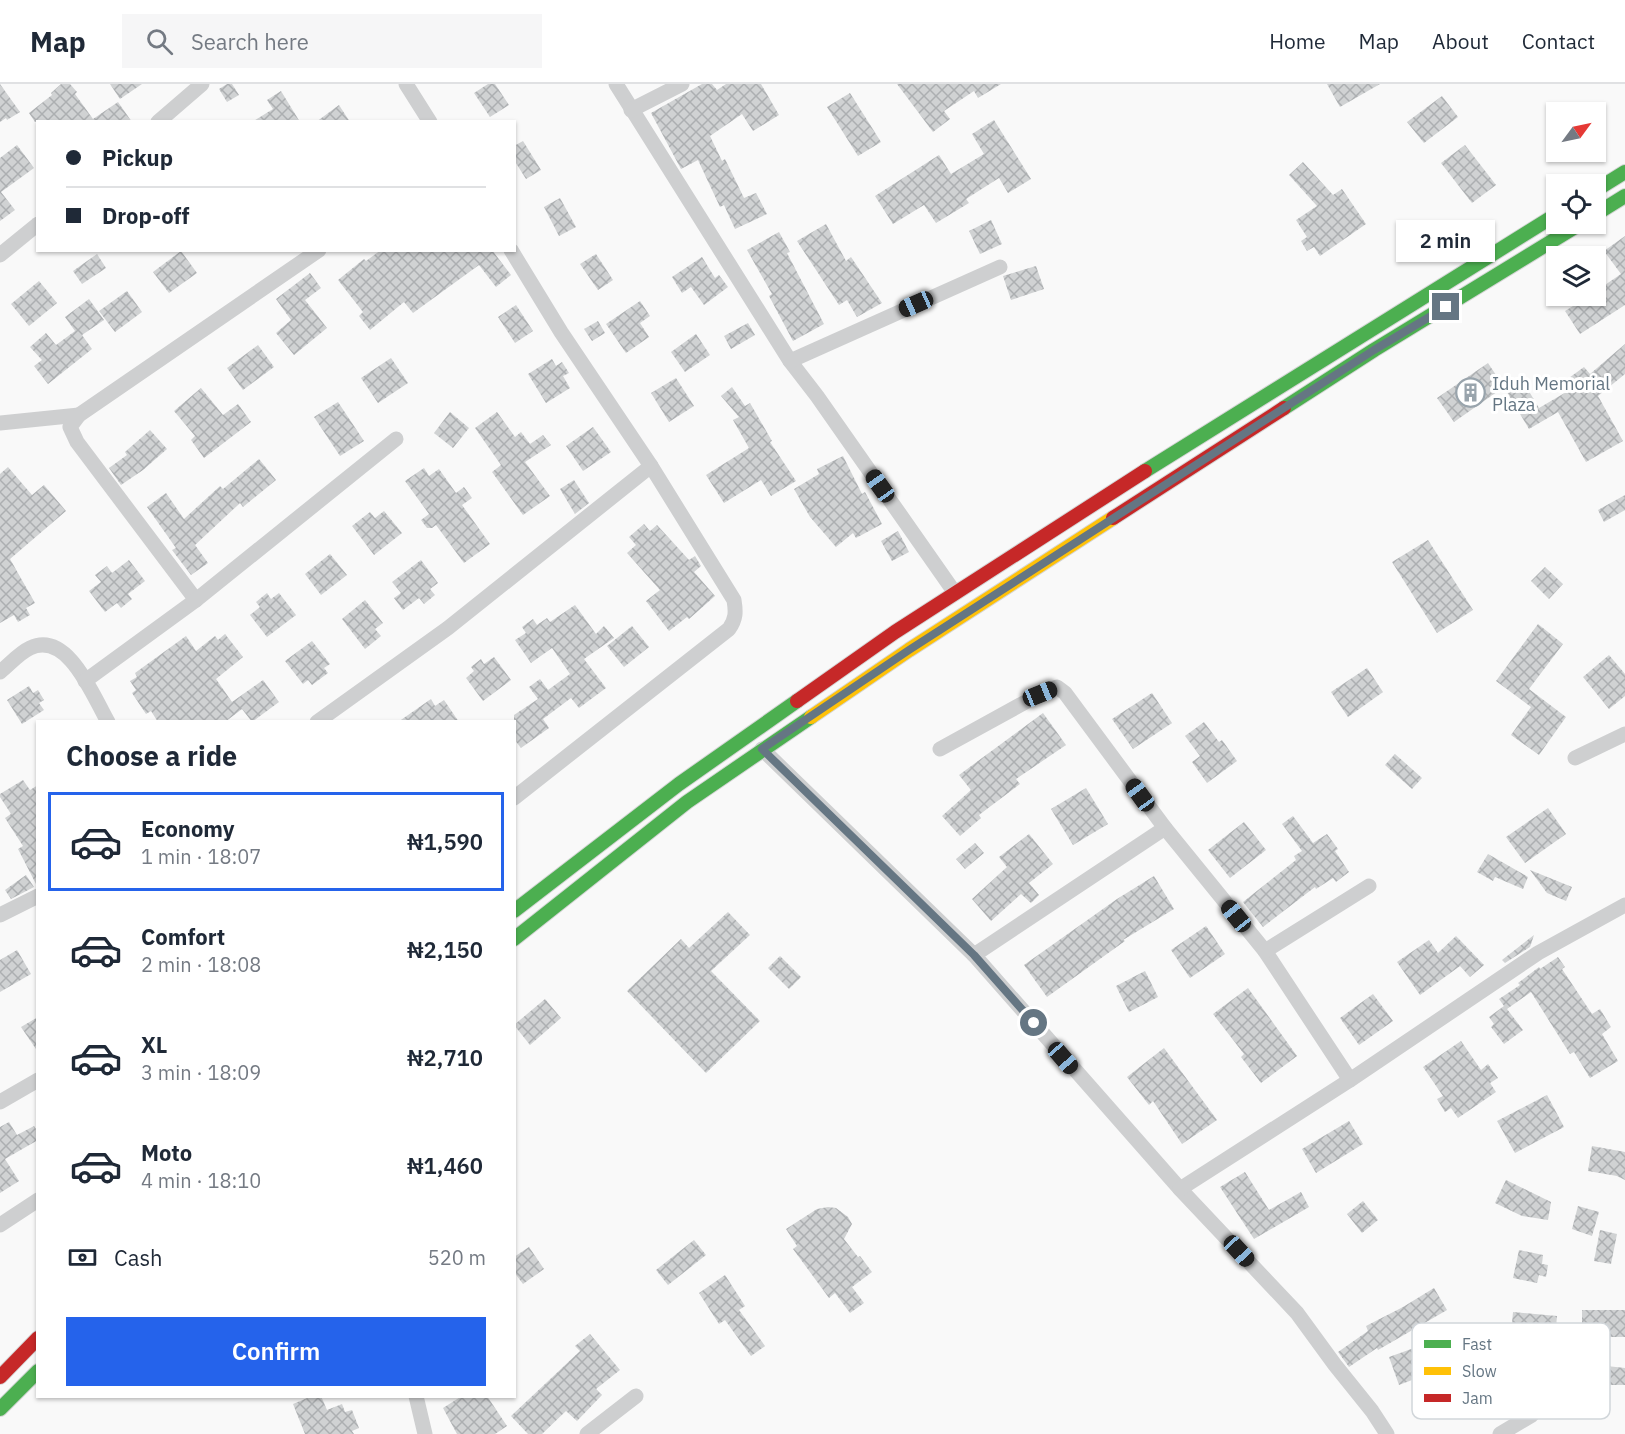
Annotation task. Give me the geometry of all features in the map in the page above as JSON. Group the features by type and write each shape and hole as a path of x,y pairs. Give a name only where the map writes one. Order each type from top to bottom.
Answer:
{"highway":[{"path":"1606,184 1625,172"},
{"path":"1606,208 1625,196"},
{"path":"516,909 679,784 896,632 1096,501 1546,221"},
{"path":"516,937 687,802 762,749 919,644 1374,350 1564,234"},
{"path":"1433,290 1446,307"},
{"path":"0,1377 36,1340"},
{"path":"0,1409 36,1373"}],"street":[{"path":"160,120 202,84"},
{"path":"406,84 429,120"},
{"path":"616,84 790,361 818,396 955,593"},
{"path":"631,110 682,84"},
{"path":"0,255 36,226"},
{"path":"196,600 77,442 70,427 80,415 316,252"},
{"path":"512,252 561,332 651,466 734,600 736,609 735,620 729,629 516,796"},
{"path":"790,361 1000,267"},
{"path":"0,423 80,415"},
{"path":"85,681 196,600 396,439"},
{"path":"320,720 448,628 651,466"},
{"path":"0,672 29,648 49,646 60,649 68,656 85,681 107,720"},
{"path":"940,749 1040,694 1057,687 1065,693 1165,828 1265,951 1350,1080"},
{"path":"1575,758 1625,734"},
{"path":"762,749 974,955 1180,1189 1297,1313 1387,1434"},
{"path":"974,955 1165,828"},
{"path":"1265,951 1369,886"},
{"path":"0,915 36,897"},
{"path":"1180,1189 1350,1080 1538,953 1625,904"},
{"path":"0,1102 36,1081"},
{"path":"0,1225 36,1201"},
{"path":"587,1434 636,1396"},
{"path":"416,1398 425,1434"},
{"path":"1500,1434 1525,1419"}],"building":[{"path":"0,84 20,112 0,122"},
{"path":"61,84 70,84 93,119 118,102 131,120 36,120 35,122 29,113 52,95 51,93"},
{"path":"110,84 142,84 120,99"},
{"path":"232,84 239,95 227,102 219,89"},
{"path":"488,84 495,84 509,105 490,117 474,93"},
{"path":"702,84 712,84 717,90 726,84 761,84 779,115 753,131 742,114 710,136 722,161 725,159 744,198 756,193 767,214 735,229 724,205 720,207 698,160 681,169 651,113"},
{"path":"897,84 1001,84 978,98 974,91 944,111 950,119 933,132"},
{"path":"1327,84 1380,84 1340,107"},
{"path":"281,91 299,120 255,120 273,109 267,100"},
{"path":"850,93 881,142 858,156 827,107"},
{"path":"1442,96 1458,117 1424,143 1407,122"},
{"path":"339,105 349,120 319,120"},
{"path":"994,120 1031,179 1008,193 999,178 966,199 969,203 936,223 924,205 893,224 875,196 939,155 951,174 984,154 972,134"},
{"path":"523,141 541,170 526,179 516,163 516,145"},
{"path":"17,145 34,168 1,192 15,210 0,221 0,158"},
{"path":"1465,145 1496,185 1472,203 1441,163"},
{"path":"1303,162 1333,195 1342,189 1366,224 1320,256 1314,247 1307,251 1301,241 1307,237 1296,220 1317,206 1289,175"},
{"path":"560,198 576,227 559,236 544,207"},
{"path":"991,220 1002,244 980,254 969,231"},
{"path":"826,224 846,261 851,257 882,303 857,317 847,300 839,305 797,241"},
{"path":"779,232 790,252 787,253 824,324 793,341 769,296 772,294 747,250"},
{"path":"1625,236 1625,305 1580,334 1565,311 1573,306 1606,306 1606,284 1621,274 1606,254 1606,250"},
{"path":"182,252 197,273 169,293 153,272"},
{"path":"378,252 494,252 511,275 496,287 479,265 413,313 404,302 370,330 359,316 363,312 338,280 364,259 366,261"},
{"path":"97,254 106,268 82,284 73,271"},
{"path":"596,254 613,280 598,290 580,264"},
{"path":"702,257 715,278 719,275 728,287 704,305 691,287 682,293 672,277"},
{"path":"1036,266 1044,289 1011,300 1003,276"},
{"path":"310,273 321,288 305,300 327,328 294,355 276,333 291,320 276,299"},
{"path":"39,281 57,303 29,326 11,304"},
{"path":"127,291 142,312 115,332 99,311"},
{"path":"89,299 104,320 82,335 92,349 48,384 34,366 42,360 30,347 46,333 56,345 75,331 65,317"},
{"path":"640,301 650,316 640,323 649,337 626,353 606,324"},
{"path":"516,305 533,331 515,343 498,317"},
{"path":"598,321 605,333 592,341 584,329"},
{"path":"748,323 755,335 731,349 724,336"},
{"path":"696,334 710,355 685,372 671,352"},
{"path":"1625,344 1625,374 1598,396 1623,441 1586,462 1558,412 1529,429 1507,392 1524,383 1539,408 1568,391 1562,383 1584,367 1590,374"},
{"path":"258,345 274,367 243,390 227,368"},
{"path":"391,358 408,383 378,403 361,378"},
{"path":"552,359 556,366 562,362 569,373 563,376 570,388 546,403 528,374"},
{"name":"Iduh Memorial Plaza","path":"1488,363 1504,387 1454,422 1437,398"},
{"path":"676,378 694,406 669,422 651,393"},
{"path":"732,387 745,406 750,403 772,441 770,442 796,481 771,496 761,480 724,503 706,475 749,448 733,420 739,417 721,396"},
{"path":"201,388 223,415 238,404 251,422 204,458 191,440 195,436 174,411"},
{"path":"338,402 364,441 340,456 314,417"},
{"path":"450,412 469,428 453,448 434,433"},
{"path":"497,412 515,437 521,432 530,444 543,435 551,445 525,462 550,496 523,515 492,472 501,465 475,428"},
{"path":"593,427 611,452 583,471 566,446"},
{"path":"150,430 167,449 121,485 109,468 127,455 125,452"},
{"path":"843,456 862,494 865,492 882,524 856,538 853,533 836,547 810,517 794,489 819,474 817,469"},
{"path":"259,459 276,480 243,507 240,503 195,545 208,563 191,575 172,550 176,548 147,507 166,493 184,519 220,486 223,489"},
{"path":"8,467 32,495 44,485 66,511 10,559 35,603 26,608 30,615 18,622 14,615 0,623 0,474"},
{"path":"424,468 429,476 439,469 456,493 464,487 472,498 462,505 490,544 464,563 436,525 427,528 421,520 429,514 405,481"},
{"path":"574,480 589,503 575,514 560,489"},
{"path":"1625,495 1625,510 1604,522 1598,510"},
{"path":"384,511 402,533 374,555 352,526 370,512 375,518"},
{"path":"644,524 650,531 657,525 689,560 695,556 701,566 694,572 715,596 689,619 687,617 669,631 646,601 660,590 627,553 636,545 629,537"},
{"path":"898,531 909,552 892,561 881,541"},
{"path":"1428,540 1473,610 1437,633 1392,562"},
{"path":"330,554 347,575 321,595 305,574"},
{"path":"129,560 145,581 128,594 132,599 121,608 117,603 105,612 89,591 101,582 95,575 107,566 112,573"},
{"path":"421,560 438,583 430,589 435,595 424,604 419,598 403,610 394,598 401,593 392,582"},
{"path":"1545,567 1563,584 1549,599 1531,581"},
{"path":"267,593 271,599 279,593 296,615 267,637 250,615 260,607 256,602"},
{"path":"365,600 383,623 375,629 381,636 365,649 342,619"},
{"path":"575,605 596,634 604,626 614,638 584,659 606,688 579,708 571,698 543,719 549,728 521,748 516,742 514,715 538,699 529,687 540,679 548,690 570,674 552,648 531,663 515,640 526,633 522,627 533,619 537,625 547,618 550,622"},
{"path":"1538,624 1563,644 1529,689 1566,717 1539,755 1511,735 1531,707 1496,681"},
{"path":"632,626 649,647 624,667 607,646"},
{"path":"225,634 243,657 216,679 232,702 263,680 279,702 255,720 250,720 242,709 228,720 157,720 151,711 146,714 132,693 136,690 130,681 137,677 135,673 186,636 196,651 215,636 218,640"},
{"path":"312,641 330,664 324,668 328,673 312,685 308,680 303,684 285,661"},
{"path":"1609,655 1625,674 1625,696 1609,709 1583,677"},
{"path":"494,657 511,680 483,701 466,678 474,671 471,667 481,659 484,664"},
{"path":"1367,668 1383,692 1348,717 1331,692"},
{"path":"29,686 33,693 38,690 44,700 39,703 44,710 22,724 7,700"},
{"path":"1152,693 1172,723 1133,749 1112,719"},
{"path":"431,699 435,706 444,700 458,720 401,720"},
{"path":"1043,713 1066,745 1016,779 1020,784 979,815 981,818 960,836 942,816 971,790 959,775"},
{"path":"1204,722 1219,742 1222,740 1237,761 1207,783 1192,762 1200,756 1185,736"},
{"path":"1395,754 1422,778 1412,789 1385,765"},
{"path":"23,780 30,790 36,786 36,884 18,849 23,846 5,818 11,814 0,794"},
{"path":"1086,788 1108,824 1073,845 1051,809"},
{"path":"1548,808 1566,834 1525,863 1506,837"},
{"path":"1293,816 1313,843 1327,834 1338,849 1335,851 1349,872 1336,882 1333,878 1316,889 1315,887 1263,927 1243,902 1296,860 1294,856 1302,851 1282,824"},
{"path":"1244,822 1266,850 1230,878 1208,850"},
{"path":"1029,834 1053,864 1029,883 1039,895 1031,903 1021,894 991,921 972,899 1007,867 999,857"},
{"path":"975,843 984,853 965,869 956,859"},
{"path":"1488,854 1528,877 1523,889 1495,877 1493,881 1477,872"},
{"path":"1530,870 1572,887 1566,901 1547,893"},
{"path":"26,875 34,887 11,899 5,890"},
{"path":"1154,876 1174,909 1123,940 1125,941 1047,997 1024,965 1117,899"},
{"path":"728,912 750,935 711,971 760,1021 706,1073 627,991 681,939 689,948"},
{"path":"1206,926 1225,954 1190,978 1171,950"},
{"path":"1534,935 1530,947 1505,963 1502,960"},
{"path":"1456,936 1484,965 1470,977 1460,966 1420,995 1397,962 1429,940 1438,953"},
{"path":"17,950 31,974 0,992 0,960"},
{"path":"780,956 801,977 789,989 768,968"},
{"path":"1558,957 1565,967 1562,969 1592,1014 1600,1009 1611,1027 1602,1034 1618,1061 1590,1078 1574,1052 1570,1054 1531,992 1507,1009 1523,1030 1504,1044 1491,1027 1494,1024 1489,1017 1504,1006 1499,999 1520,985 1518,983 1539,967 1540,969"},
{"path":"1145,971 1158,997 1129,1012 1116,986"},
{"path":"1248,988 1297,1056 1261,1083 1241,1057 1244,1054 1213,1014"},
{"path":"1373,994 1393,1021 1359,1045 1340,1018"},
{"path":"545,999 561,1018 530,1045 516,1028 516,1023"},
{"path":"36,1018 36,1049 21,1027"},
{"path":"1461,1041 1481,1070 1488,1064 1498,1078 1490,1083 1496,1092 1458,1118 1451,1108 1445,1112 1437,1099 1443,1096 1423,1067"},
{"path":"1164,1048 1217,1120 1182,1144 1153,1101 1149,1105 1127,1077"},
{"path":"1547,1095 1564,1127 1515,1153 1497,1121"},
{"path":"1349,1121 1363,1144 1316,1173 1302,1149"},
{"path":"9,1122 17,1135 34,1126 36,1141 5,1159 19,1181 0,1193 0,1127"},
{"path":"1592,1146 1625,1152 1625,1180 1617,1176 1588,1171"},
{"path":"1245,1172 1269,1210 1301,1192 1309,1207 1254,1239 1220,1187"},
{"path":"1506,1180 1551,1202 1548,1220 1522,1216 1495,1203"},
{"path":"1363,1201 1378,1220 1362,1233 1347,1214"},
{"path":"1578,1206 1599,1212 1592,1236 1572,1229"},
{"path":"836,1208 848,1217 852,1224 844,1239 872,1272 852,1287 864,1303 850,1313 835,1293 829,1298 793,1249 797,1246 786,1229 817,1209"},
{"path":"1600,1230 1617,1234 1611,1264 1594,1261"},
{"path":"694,1240 706,1255 668,1285 656,1270"},
{"path":"529,1247 544,1269 523,1284 516,1275 516,1256"},
{"path":"1519,1250 1543,1255 1542,1264 1548,1265 1546,1277 1539,1275 1537,1283 1513,1278"},
{"path":"725,1275 745,1306 739,1310 765,1346 751,1356 725,1320 719,1324 699,1293"},
{"path":"1434,1288 1447,1310 1425,1323 1412,1323 1412,1330 1378,1350 1377,1348 1349,1367 1338,1352 1368,1331 1366,1326"},
{"path":"1582,1310 1625,1310 1625,1337 1610,1337 1610,1323 1582,1323"},
{"path":"1513,1312 1557,1316 1556,1323 1512,1323"},
{"path":"590,1334 620,1370 596,1389 602,1395 577,1421 566,1411 542,1434 528,1434 511,1416 580,1351 575,1346"},
{"path":"1412,1349 1412,1380 1399,1385 1389,1357"},
{"path":"1610,1366 1625,1368 1625,1385 1610,1385"},
{"path":"307,1398 322,1398 327,1410 342,1404 345,1412 352,1410 359,1428 352,1431 354,1434 305,1434 293,1404"},
{"path":"459,1398 488,1398 507,1426 495,1434 457,1434 443,1408"}],"traffic: fast":[{"path":"1606,184 1625,172"},
{"path":"1606,208 1625,196"},
{"path":"1145,471 1546,221"},
{"path":"1284,408 1564,234"},
{"path":"516,909 679,784 797,701"},
{"path":"516,937 687,802 811,717"},
{"path":"0,1409 36,1373"}],"traffic: slow":[{"path":"811,717 909,650 1113,518"}],"traffic: jam":[{"path":"1113,518 1284,408"},
{"path":"797,701 895,632 1145,471"},
{"path":"0,1377 36,1340"}],"place":[{"name":"Iduh Memorial Plaza","path":"1471,393"}],"route":[{"path":"1034,1023 974,955 762,749 1374,350 1446,307"}]}
